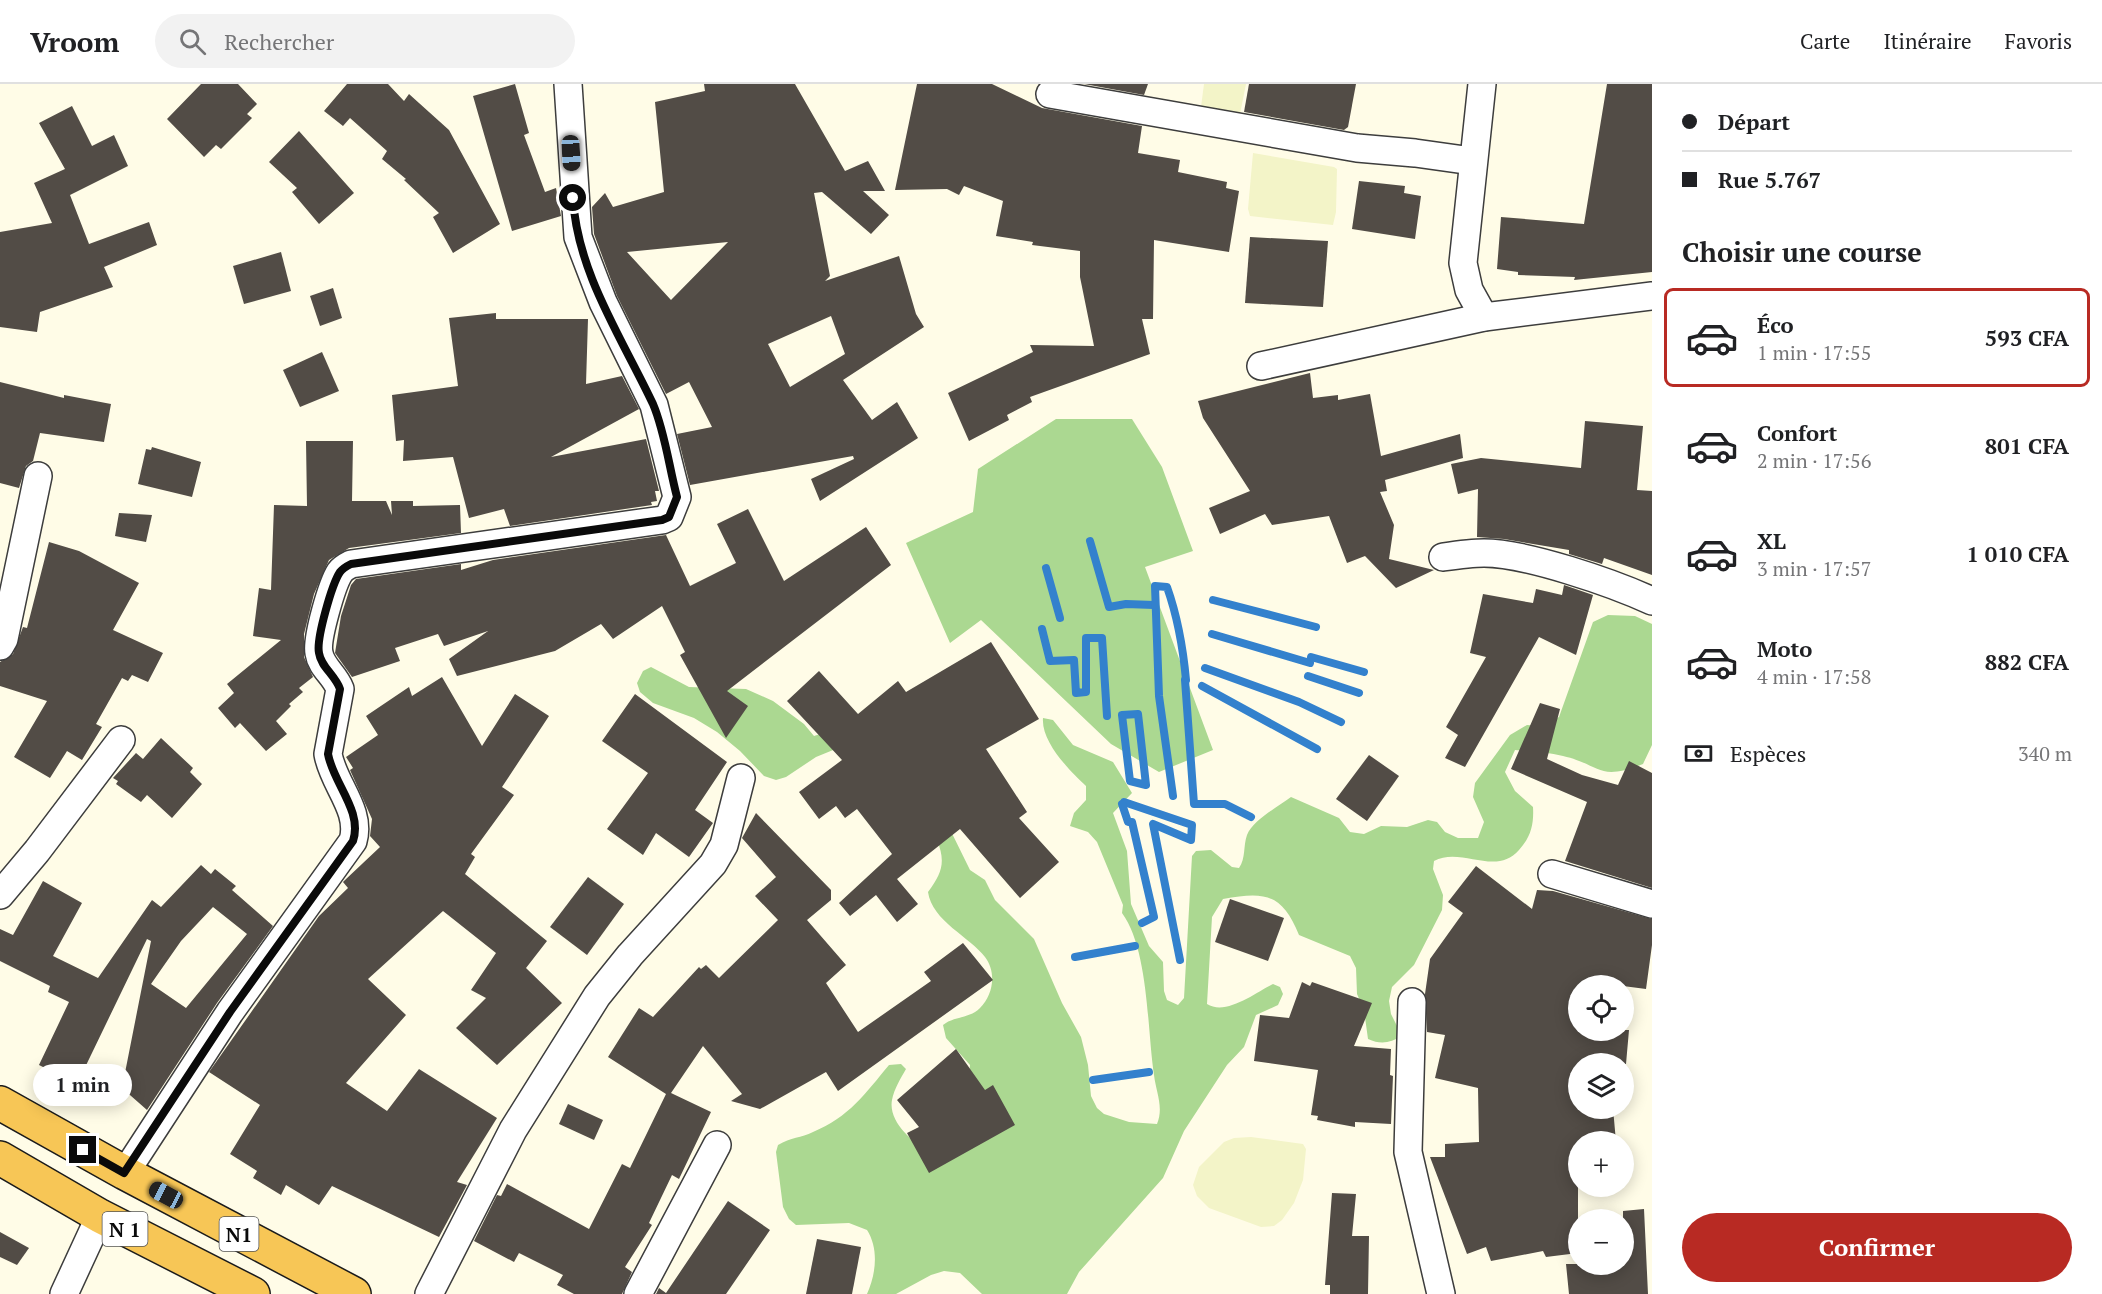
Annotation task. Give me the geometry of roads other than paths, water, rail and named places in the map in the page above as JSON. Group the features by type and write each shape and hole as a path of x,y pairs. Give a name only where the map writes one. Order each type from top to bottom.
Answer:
{"highway":[{"name":"N1","path":"0,1103 124,1173 354,1294"},
{"name":"N 1","path":"0,1158 100,1216 253,1294"}],"street":[{"path":"124,1173 230,1012 353,841 356,822 330,764 328,754 340,689 336,679 322,662 318,640 339,574 351,564 662,520 674,508 677,497 654,405 603,302 578,237 568,84"},
{"path":"1482,84 1472,161 1463,263 1469,290 1484,317"},
{"path":"1050,94 1357,148 1472,161"},
{"path":"1261,366 1484,317 1652,296"},
{"path":"0,646 4,639 38,476"},
{"path":"1443,557 1485,553 1514,557 1593,579 1652,601"},
{"path":"0,895 37,851 121,740"},
{"path":"429,1294 513,1130 597,996 630,955 713,864 724,845 741,778"},
{"path":"1552,874 1652,904"},
{"path":"1413,1002 1408,1152 1441,1294"},
{"path":"638,1294 717,1145"},
{"path":"64,1294 100,1216"}],"waterway":[{"path":"1090,541 1109,607 1126,604 1154,605"},
{"path":"1046,568 1060,618"},
{"path":"1173,796 1159,696 1155,586 1167,587 1171,599 1180,633 1186,680"},
{"path":"1213,600 1316,627"},
{"path":"1042,629 1050,661 1074,660 1076,693 1086,692 1086,638 1102,638 1107,716"},
{"path":"1212,634 1310,663"},
{"path":"1311,657 1364,672"},
{"path":"1205,668 1299,702 1341,722"},
{"path":"1308,676 1359,693"},
{"path":"1185,680 1194,804 1225,804 1251,817"},
{"path":"1202,686 1317,749"},
{"path":"1138,714 1146,785 1130,781 1122,715 1138,714"},
{"path":"1124,802 1192,825 1191,840 1153,824 1180,960"},
{"path":"1122,804 1128,822 1132,822 1154,917 1142,923"},
{"path":"1075,957 1135,946"},
{"path":"1093,1080 1149,1072"}]}
